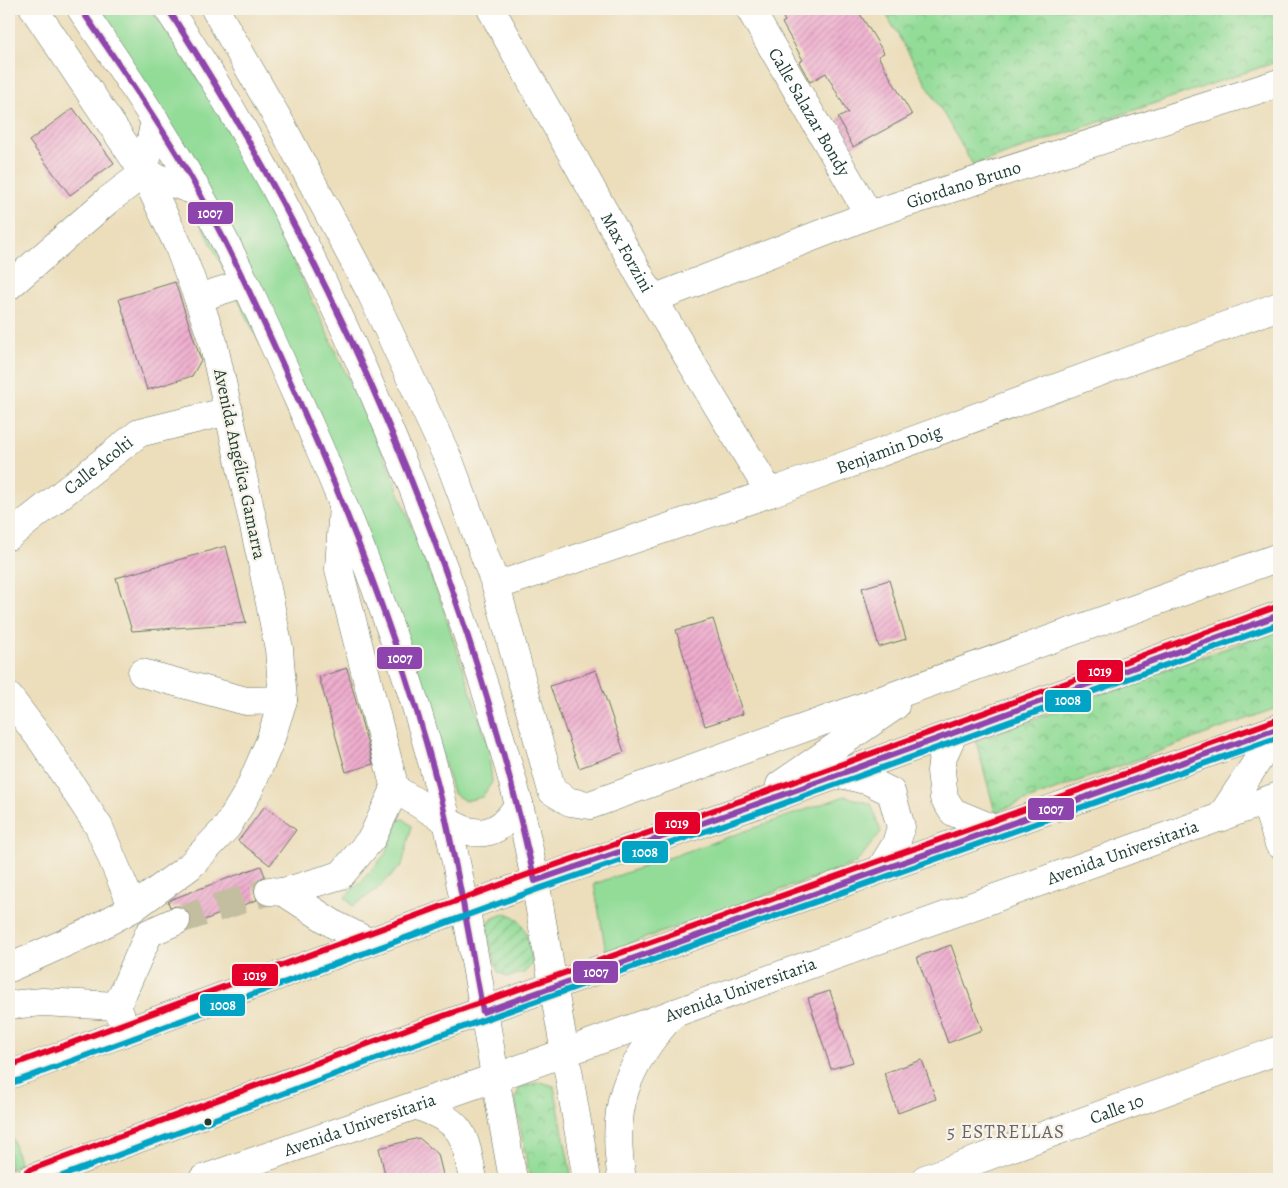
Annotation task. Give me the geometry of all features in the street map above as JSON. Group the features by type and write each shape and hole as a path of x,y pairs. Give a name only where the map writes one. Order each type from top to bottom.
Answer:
{"main road":[{"name":"Avenida Angélica Gamarra","path":"34,9 144,173 178,245 213,342 279,648 283,700 270,742 248,792 227,827 189,867 133,908"},
{"path":"81,9 155,120 198,192 245,283 343,504 394,639 421,726 447,821 514,1179"},
{"path":"168,9 212,73 260,157 319,272 370,384 432,536 457,603 485,684 519,803 588,1179"},
{"path":"215,9 282,126 371,293 450,463 496,586 552,791 570,802 590,805 1279,557"},
{"name":"Max Forzini","path":"491,9 653,299 770,493"},
{"name":"Calle Salazar Bondy","path":"750,9 869,215"},
{"name":"Giordano Bruno","path":"653,299 869,215 1279,84"},
{"path":"9,286 107,201 144,173 155,120"},
{"path":"144,173 198,192"},
{"path":"198,298 245,283"},
{"name":"Benjamin Doig","path":"496,586 770,493 1279,306"},
{"name":"Calle Acolti","path":"9,536 140,434 228,411"},
{"path":"343,504 339,570 395,789 372,838 340,874 276,891 369,942"},
{"path":"9,1075 122,1018 369,942 464,906 746,808 1279,615"},
{"path":"142,673 246,701 283,700"},
{"path":"746,808 928,684"},
{"path":"9,697 43,742 99,827 133,908 88,933 9,968"},
{"path":"1220,818 1279,728"},
{"path":"30,1179 483,1012 1279,728"},
{"path":"954,732 942,756 941,771 944,798 953,812 994,829"},
{"path":"840,774 869,781 891,792 901,827 896,844 880,870"},
{"path":"395,789 462,831 479,834 496,829 503,824 510,818 519,803"},
{"path":"1272,799 1279,844"},
{"name":"Avenida Universitaria","path":"203,1179 255,1170 494,1078 1272,799"},
{"path":"122,1018 149,933 176,921"},
{"path":"9,1004 43,1002 122,1018"},
{"path":"622,1179 618,1128 622,1095 634,1064 651,1037 674,1014"},
{"name":"Calle 10","path":"925,1179 1279,1050"},
{"path":"418,1106 441,1114 460,1132 465,1139 473,1179"}],"green space":[{"path":"96,9 151,9 206,90 262,193 388,464 441,602 488,744 492,782 482,797 465,801 453,793 415,660"},
{"path":"883,9 1279,9 1279,61 973,165"},
{"path":"1279,630 1279,707 995,812 976,741 1178,665"},
{"path":"845,796 871,804 881,832 856,863 606,952 594,884"},
{"path":"404,819 412,826 402,865 376,890 353,906 345,897 386,853 399,820"},
{"path":"506,913 513,916 523,927 533,963 524,973 508,977 498,972 485,928 491,919"},
{"path":"541,1082 554,1086 572,1179 530,1179 515,1099 520,1087"},
{"path":"9,1127 20,1165 9,1170"}],"building":[{"path":"778,9 857,9 884,53 878,56 912,115 853,147 838,118 848,113 826,73 810,82 799,62 803,60 782,23 785,21"},
{"path":"73,108 114,163 70,195 29,141"},
{"path":"175,282 201,360 192,376 147,390 119,299"},
{"path":"226,546 246,623 132,631 116,578"},
{"path":"889,580 906,639 879,647 862,588"},
{"path":"713,619 743,714 705,726 676,630"},
{"path":"347,668 373,764 346,772 319,677"},
{"path":"596,670 624,752 579,768 550,686"},
{"path":"265,806 296,830 270,865 238,841"},
{"path":"261,866 265,876 256,882 254,889 257,900 191,925 190,915 186,909 178,906 170,907 168,902 172,899"},
{"path":"951,945 982,1030 948,1043 917,957"},
{"path":"830,991 853,1062 831,1069 808,998"},
{"path":"922,1060 936,1099 898,1113 884,1073"},
{"path":"419,1138 438,1154 444,1179 386,1179 379,1148"}],"tunnel":[{"path":"176,921 269,891"}],"transit line":[{"name":"1007","path":"81,9 161,128 214,221 278,354 333,480 391,631 424,734 445,814 483,1012 1279,728"},
{"name":"1007","path":"168,9 230,109 288,213 341,320 390,429 434,540 473,653 507,766 535,881 746,808 1279,615"},
{"name":"1019","path":"9,1066 532,873 743,800 1276,607"},
{"name":"1008","path":"12,1083 538,889 749,816 1279,624"},
{"name":"1019","path":"27,1171 418,1025 1276,720"},
{"name":"1008","path":"54,1179 424,1041 1279,737"}],"district":[{"name":"5 ESTRELLAS","path":"1006,1132"}]}
